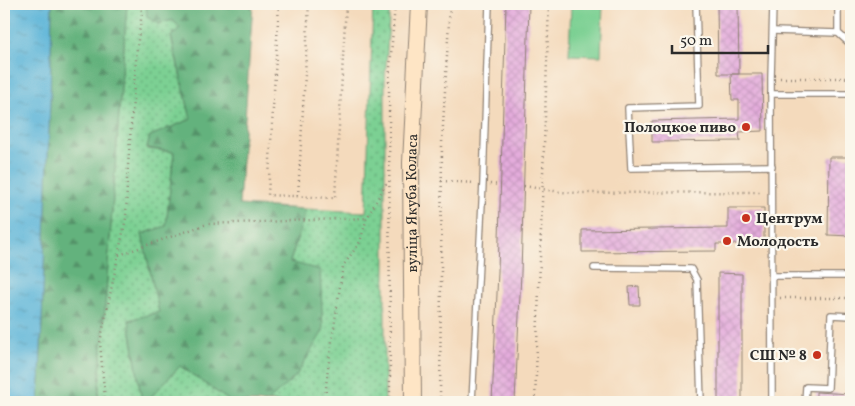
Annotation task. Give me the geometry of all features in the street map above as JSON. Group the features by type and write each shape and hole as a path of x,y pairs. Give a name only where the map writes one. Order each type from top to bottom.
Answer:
{"street":[{"name":"вуліца Якуба Коласа","path":"413,402 411,163 419,4"}],"lane":[{"path":"472,402 483,183 489,4"},
{"path":"696,4 699,106 628,108 631,168 772,166"},
{"path":"772,402 771,78 773,4"},
{"path":"838,4 838,32"},
{"path":"773,31 838,32 848,42 851,42"},
{"path":"771,94 851,94"},
{"path":"594,268 691,269 697,280 701,402"},
{"path":"772,276 851,276"},
{"path":"805,402 806,387 828,388 831,315 851,316"}],"path":[{"path":"105,402 100,343 126,218 127,170 136,46 142,13 141,4"},
{"path":"279,4 268,194 334,198 346,4"},
{"path":"298,196 309,4"},
{"path":"390,402 389,81 395,4"},
{"path":"440,402 442,133 450,4"},
{"path":"535,402 548,4"},
{"path":"771,78 851,78"},
{"path":"325,402 327,375 343,266 360,242 367,218 389,178"},
{"path":"441,181 476,183"},
{"path":"524,186 580,193 772,192"},
{"path":"119,255 207,224 367,218"},
{"path":"772,298 851,298"}],"green space":[{"path":"52,4 127,4 98,402 39,402"},
{"path":"127,4 146,4 147,17 158,24 173,20 180,28 171,37 191,119 150,136 147,149 174,152 166,226 142,234 159,312 129,320 142,402 98,402"},
{"path":"146,4 253,4 239,205 306,209 290,262 320,270 323,331 296,376 269,400 277,402 231,402 180,366 146,402 142,402 129,320 159,312 142,234 166,226 174,152 147,148 150,136 191,119 171,36 180,28 173,20 158,24 147,17"},
{"path":"373,4 390,4 385,81 385,402 277,402 268,400 296,376 290,262 306,209 366,212"},
{"path":"571,4 603,4 601,56 569,55"},
{"path":"180,366 231,402 146,402"}],"water":[{"path":"4,4 52,4 39,402 4,402"}],"building":[{"path":"506,4 529,4 521,273 515,402 492,402 498,272"},
{"path":"717,4 738,4 739,74 718,74"},
{"path":"731,74 762,74 763,131 739,132 740,141 652,142 652,121 739,119 739,100 732,100"},
{"path":"829,157 851,157 851,236 828,235"},
{"path":"728,208 764,208 764,244 716,244 716,251 582,252 582,230 728,228"},
{"path":"718,273 742,274 742,402 718,402"},
{"path":"639,286 640,305 630,305 629,287"},
{"path":"816,392 850,394 850,402 816,402"}],"place":[{"name":"Полоцкое пиво","path":"746,127"},
{"name":"Центрум","path":"746,218"},
{"name":"Молодость","path":"727,241"},
{"name":"СШ № 8","path":"817,355"}]}
